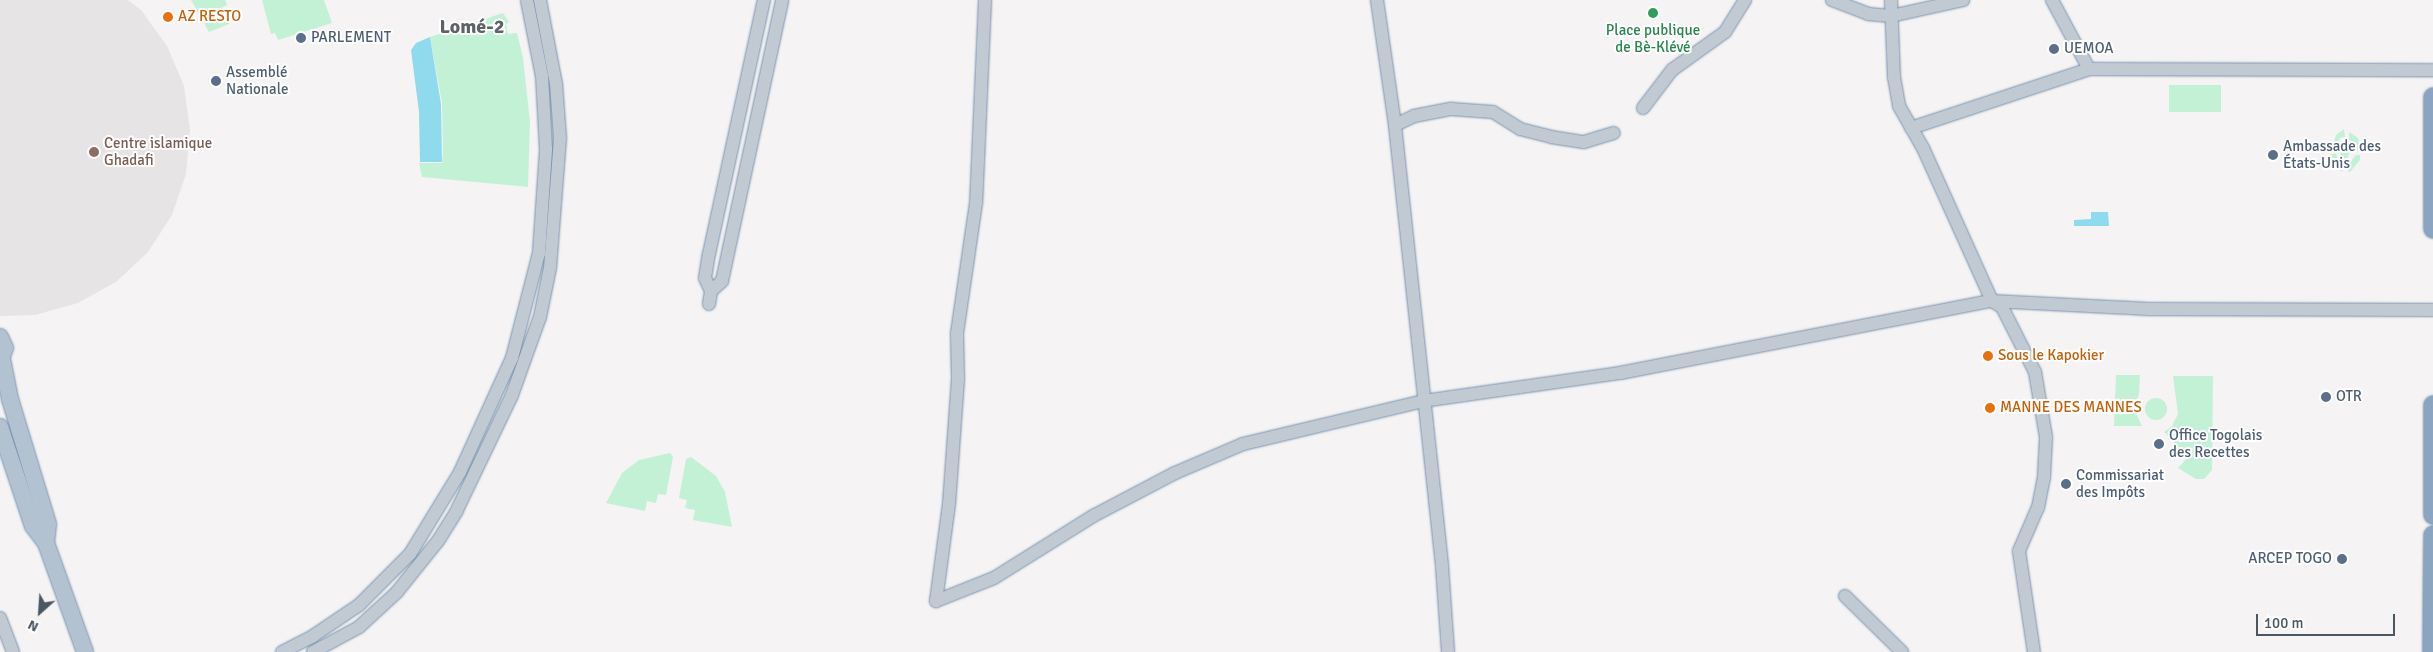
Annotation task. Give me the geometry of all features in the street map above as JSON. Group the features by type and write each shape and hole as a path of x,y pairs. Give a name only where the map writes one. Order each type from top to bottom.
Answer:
{"highway":[{"path":"2433,98 2433,228"},
{"path":"2433,405 2433,514"},
{"path":"2432,652 2433,535"}],"main road":[{"path":"0,337 4,348 1,360 10,399 46,517 46,543"},
{"path":"0,427 33,526 46,543 85,652"}],"street":[{"path":"282,652 313,636 359,605 410,554 460,472 512,358 539,253 546,149 542,76 527,0"},
{"path":"313,652 359,627 397,592 427,556 457,510 512,395 528,353 540,317 550,268 560,138 556,84 540,0"},
{"path":"764,0 705,278 710,297 722,281 782,0"},
{"path":"985,0 976,203 957,334 958,379 949,504 936,601 994,578 1095,514 1175,473 1243,444 1423,401 1620,372 1992,301 2148,309 2433,310"},
{"path":"1377,0 1395,125 1448,652"},
{"path":"1643,108 1672,70 1725,32 1745,0"},
{"path":"1832,0 1868,14 1891,16 1963,0"},
{"path":"1891,0 1894,77 1899,106 1927,156 1992,301 2002,307 2035,372 2046,437 2038,507 2019,551 2034,652"},
{"path":"2052,0 2089,69"},
{"path":"1911,128 2089,69 2433,70"},
{"path":"1395,125 1414,116 1451,109 1493,112 1520,129 1551,138 1584,142 1614,133"},
{"path":"1845,596 1902,652"},
{"path":"0,618 13,652"}],"shaded area":[{"name":"Centre islamique Ghadafi","path":"0,0 128,0 141,10 167,46 184,86 190,130 186,174 172,215 148,252 116,282 78,303 35,315 0,316"}],"green space":[{"path":"191,0 225,0 227,5 221,8 229,24 209,32"},
{"path":"262,0 324,0 332,23 278,40 275,33 271,34"},
{"path":"503,13 509,22 506,24 508,34 517,33 523,58 530,122 528,187 422,177 419,163 442,163 443,153 442,103 430,37"},
{"path":"2169,85 2221,85 2221,112 2169,112"},
{"path":"2344,129 2345,137 2340,138 2337,149 2332,149 2336,135"},
{"path":"2349,132 2358,138 2362,150 2357,151 2349,139"},
{"path":"2346,140 2351,148 2346,162 2340,153"},
{"path":"2331,154 2336,154 2343,172 2334,167"},
{"path":"2356,155 2360,155 2360,160 2349,173 2347,166"},
{"path":"2116,375 2140,375 2139,394 2134,409 2142,426 2114,426"},
{"path":"2173,376 2213,376 2212,470 2204,479 2196,479 2178,468 2188,457 2164,432 2172,426 2178,414"},
{"path":"2152,398 2160,398 2167,405 2167,413 2160,420 2152,420 2145,413 2145,405"},
{"path":"670,453 673,457 666,495 658,494 656,503 647,501 645,511 606,503 622,473 639,460"},
{"path":"691,457 716,476 725,492 732,527 693,520 695,510 685,508 687,500 679,498 686,459"}],"water":[{"path":"430,37 441,104 442,162 420,162 419,112 411,50 416,43"},
{"path":"2091,212 2108,212 2109,226 2074,226 2074,220 2091,219"}],"place":[{"name":"Place publique de Bè-Klévé","path":"1653,13"},
{"name":"AZ RESTO","path":"168,17"},
{"name":"PARLEMENT","path":"301,38"},
{"name":"UEMOA","path":"2054,49"},
{"name":"Assemblé Nationale","path":"216,81"},
{"name":"Centre islamique Ghadafi","path":"94,152"},
{"name":"Ambassade des États-Unis","path":"2273,155"},
{"name":"Sous le Kapokier","path":"1988,356"},
{"name":"OTR","path":"2326,397"},
{"name":"MANNE DES MANNES","path":"1990,408"},
{"name":"Office Togolais des Recettes","path":"2159,444"},
{"name":"Commissariat des Impôts","path":"2066,484"},
{"name":"ARCEP TOGO","path":"2342,559"}],"district":[{"name":"Lomé-2","path":"472,26"}]}
